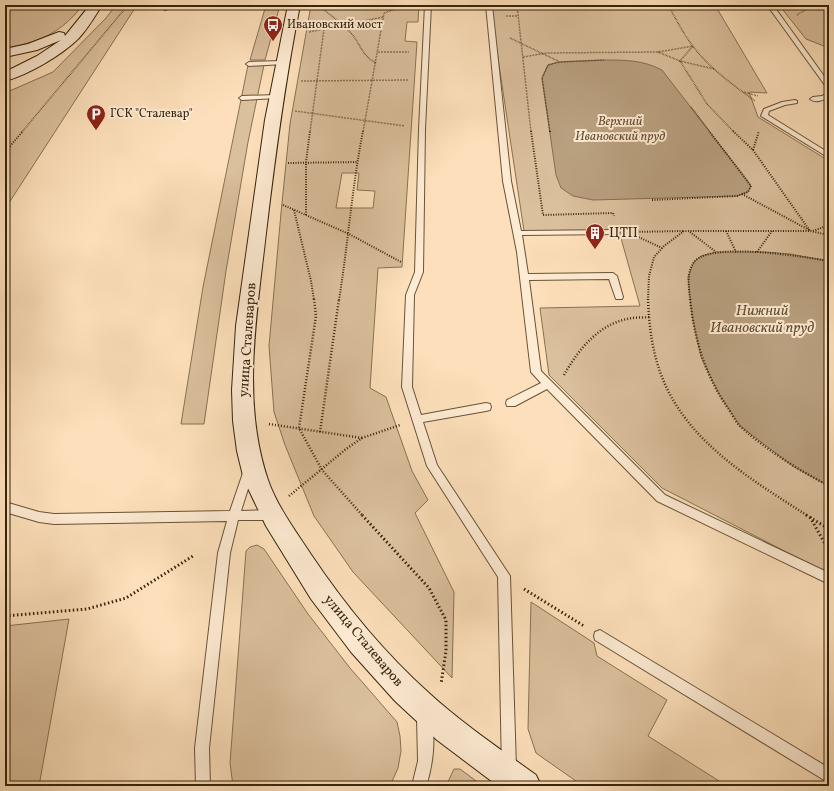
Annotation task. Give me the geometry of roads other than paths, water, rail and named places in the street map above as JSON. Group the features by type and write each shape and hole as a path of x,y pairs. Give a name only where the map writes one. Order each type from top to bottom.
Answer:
{"main road":[{"name":"улица Сталеваров","path":"294,5 276,97 248,306 243,379 244,411 248,446 256,480 273,515 311,578 374,658 407,692 432,696 454,734 517,780"},
{"path":"5,53 32,47 48,41 75,26 94,8"},
{"path":"5,76 29,66 63,45 78,30 94,8"}],"lane":[{"path":"165,8 175,5"},
{"path":"428,5 422,129 419,272 410,295 407,387 432,466 504,576 517,780"},
{"path":"489,5 507,180 524,277 536,372 661,498 829,579"},
{"path":"770,5 829,87"},
{"path":"249,64 282,63"},
{"path":"813,99 824,98 829,94"},
{"path":"242,98 276,97"},
{"path":"795,102 784,103 766,110 764,116 829,156"},
{"path":"517,233 616,232"},
{"path":"524,277 613,276 619,297"},
{"path":"511,403 548,384"},
{"path":"417,419 486,407"},
{"path":"203,786 202,748 224,553 252,460"},
{"path":"5,507 39,518 54,519 273,515"},
{"path":"600,636 829,776"},
{"path":"419,786 422,779 427,746 432,696"}],"water":[{"name":"Верхний Ивановский пруд","path":"604,60 641,62 662,70 747,180 751,186 748,192 737,196 593,200 573,196 561,188 556,175 542,78 548,65 559,62"},
{"name":"Нижний Ивановский пруд","path":"716,252 766,252 790,254 829,261 829,486 794,467 740,426 719,394 701,357 692,316 688,277 694,262 701,256"}],"place":[{"name":"Ивановский мост","path":"273,42"},
{"name":"ГСК \"Сталевар\"","path":"96,131"},
{"name":"ЦТП","path":"595,250"}]}
